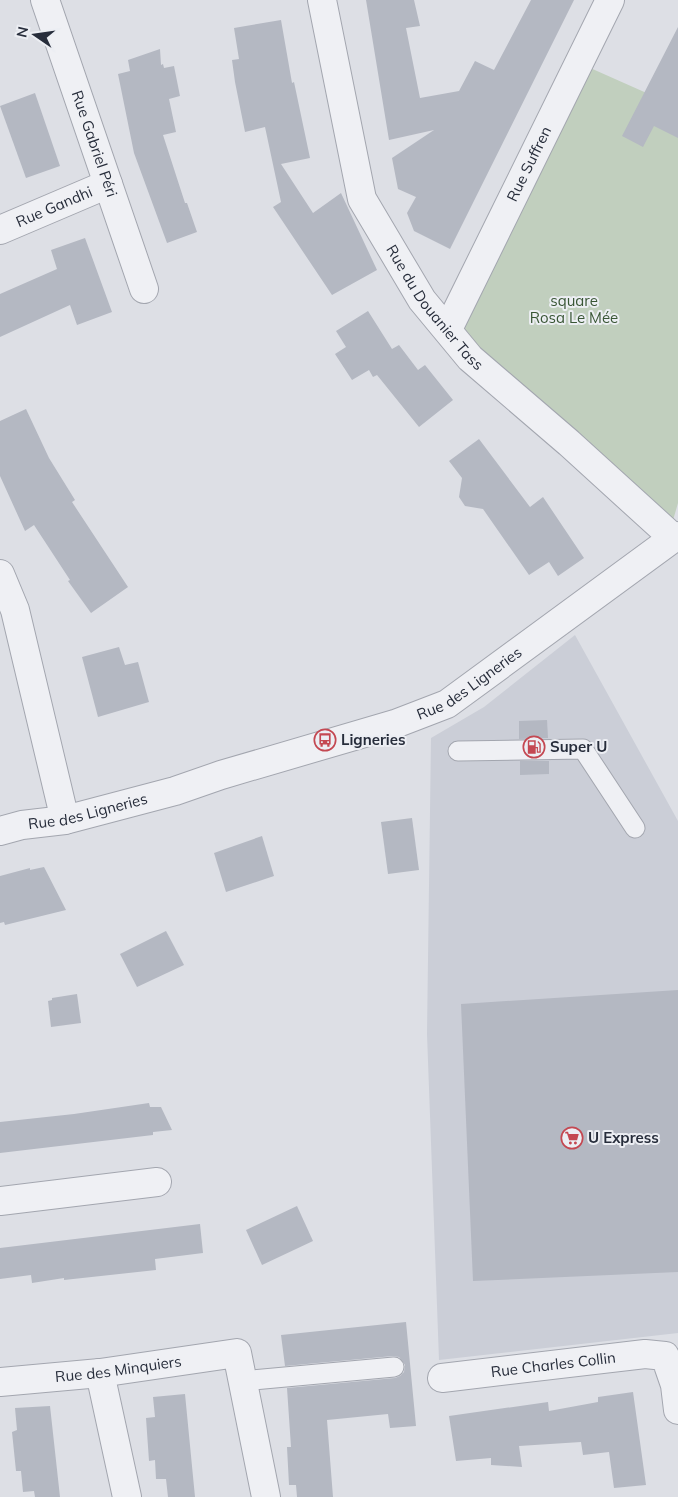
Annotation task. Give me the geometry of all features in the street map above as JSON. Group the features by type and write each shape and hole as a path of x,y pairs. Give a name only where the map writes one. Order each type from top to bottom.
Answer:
{"street":[{"name":"Rue Gabriel Péri","path":"44,0 144,289"},
{"name":"Rue du Douanier Tass","path":"322,0 362,199 422,300 448,329 470,358 569,443 669,534 677,537"},
{"name":"Rue Suffren","path":"448,329 610,0"},
{"name":"Rue Gandhi","path":"0,230 108,184"},
{"name":"Rue des Ligneries","path":"0,831 65,820 176,791 221,775 333,744 395,724 447,704 677,537"},
{"path":"0,574 15,610 65,820"},
{"path":"0,1201 157,1182"},
{"name":"Rue des Minquiers","path":"0,1382 100,1373 237,1353 242,1381"},
{"name":"Rue Charles Collin","path":"442,1378 645,1354 665,1356 675,1385 678,1410"},
{"path":"100,1373 127,1497"},
{"path":"242,1381 266,1497"}],"lane":[{"path":"458,751 583,749 635,828"},
{"path":"242,1381 394,1367"}],"shaded area":[{"path":"575,635 678,821 678,1333 439,1360 427,1034 431,738 484,707"}],"green space":[{"name":"square Rosa Le Mée","path":"579,63 678,107 678,503 669,534 448,329"}],"building":[{"path":"366,0 414,0 420,26 406,28 420,98 459,91 475,61 494,70 531,0 574,0 450,249 414,231 407,213 416,197 398,189 392,158 434,130 389,140"},
{"path":"281,20 292,83 294,82 310,158 281,164 313,213 341,193 377,270 332,295 273,207 281,202 265,127 245,132 235,82 232,60 239,59 234,28"},
{"path":"678,27 678,138 654,126 643,147 622,136"},
{"path":"160,49 161,65 163,64 164,68 174,66 180,96 169,99 176,132 163,135 185,203 187,203 197,232 167,243 134,153 118,74 130,71 128,60"},
{"path":"35,93 60,166 26,178 0,106"},
{"path":"85,238 112,312 77,325 70,305 0,337 0,294 57,269 51,250"},
{"path":"368,311 392,349 399,345 418,370 425,365 453,400 419,427 377,375 373,377 369,370 352,380 335,354 346,347 336,331"},
{"path":"26,409 49,458 75,500 72,502 128,587 91,613 68,581 70,580 34,525 25,531 0,476 0,421"},
{"path":"479,439 530,507 543,497 584,558 558,576 549,562 529,575 483,509 465,506 459,497 462,478 449,461"},
{"path":"119,647 125,665 138,662 149,702 98,717 82,657"},
{"path":"547,720 548,738 519,739 519,721"},
{"path":"520,761 549,761 549,774 520,775"},
{"path":"412,818 419,870 388,874 381,822"},
{"path":"262,836 274,876 226,892 214,853"},
{"path":"44,867 66,910 5,925 4,922 0,923 0,876 30,868 30,870"},
{"path":"166,931 184,965 137,987 120,954"},
{"name":"U Express","path":"678,990 678,1272 473,1281 461,1004"},
{"path":"77,994 81,1023 51,1027 48,1001 52,1000 52,998"},
{"path":"149,1103 150,1107 161,1107 172,1130 153,1132 153,1135 0,1153 0,1122"},
{"path":"297,1206 313,1241 262,1265 246,1230"},
{"path":"200,1224 203,1253 155,1259 156,1270 64,1280 64,1278 32,1283 31,1275 0,1279 0,1248"},
{"path":"406,1322 416,1426 390,1428 388,1414 327,1420 333,1497 297,1497 296,1485 289,1485 287,1447 291,1447 287,1388 395,1378 404,1372 405,1365 399,1357 393,1356 285,1366 281,1335"},
{"path":"633,1392 646,1485 614,1488 609,1452 583,1455 581,1442 519,1446 522,1467 491,1465 491,1458 456,1461 449,1416 548,1402 549,1411 598,1402 598,1397"},
{"path":"185,1394 195,1497 168,1497 166,1479 156,1479 155,1460 149,1461 146,1418 155,1417 153,1397"},
{"path":"50,1406 60,1497 35,1497 34,1491 23,1492 21,1471 16,1471 12,1432 17,1430 15,1408"}],"place":[{"name":"Ligneries","path":"325,740"},
{"name":"Super U","path":"534,747"},
{"name":"U Express","path":"572,1138"}]}
